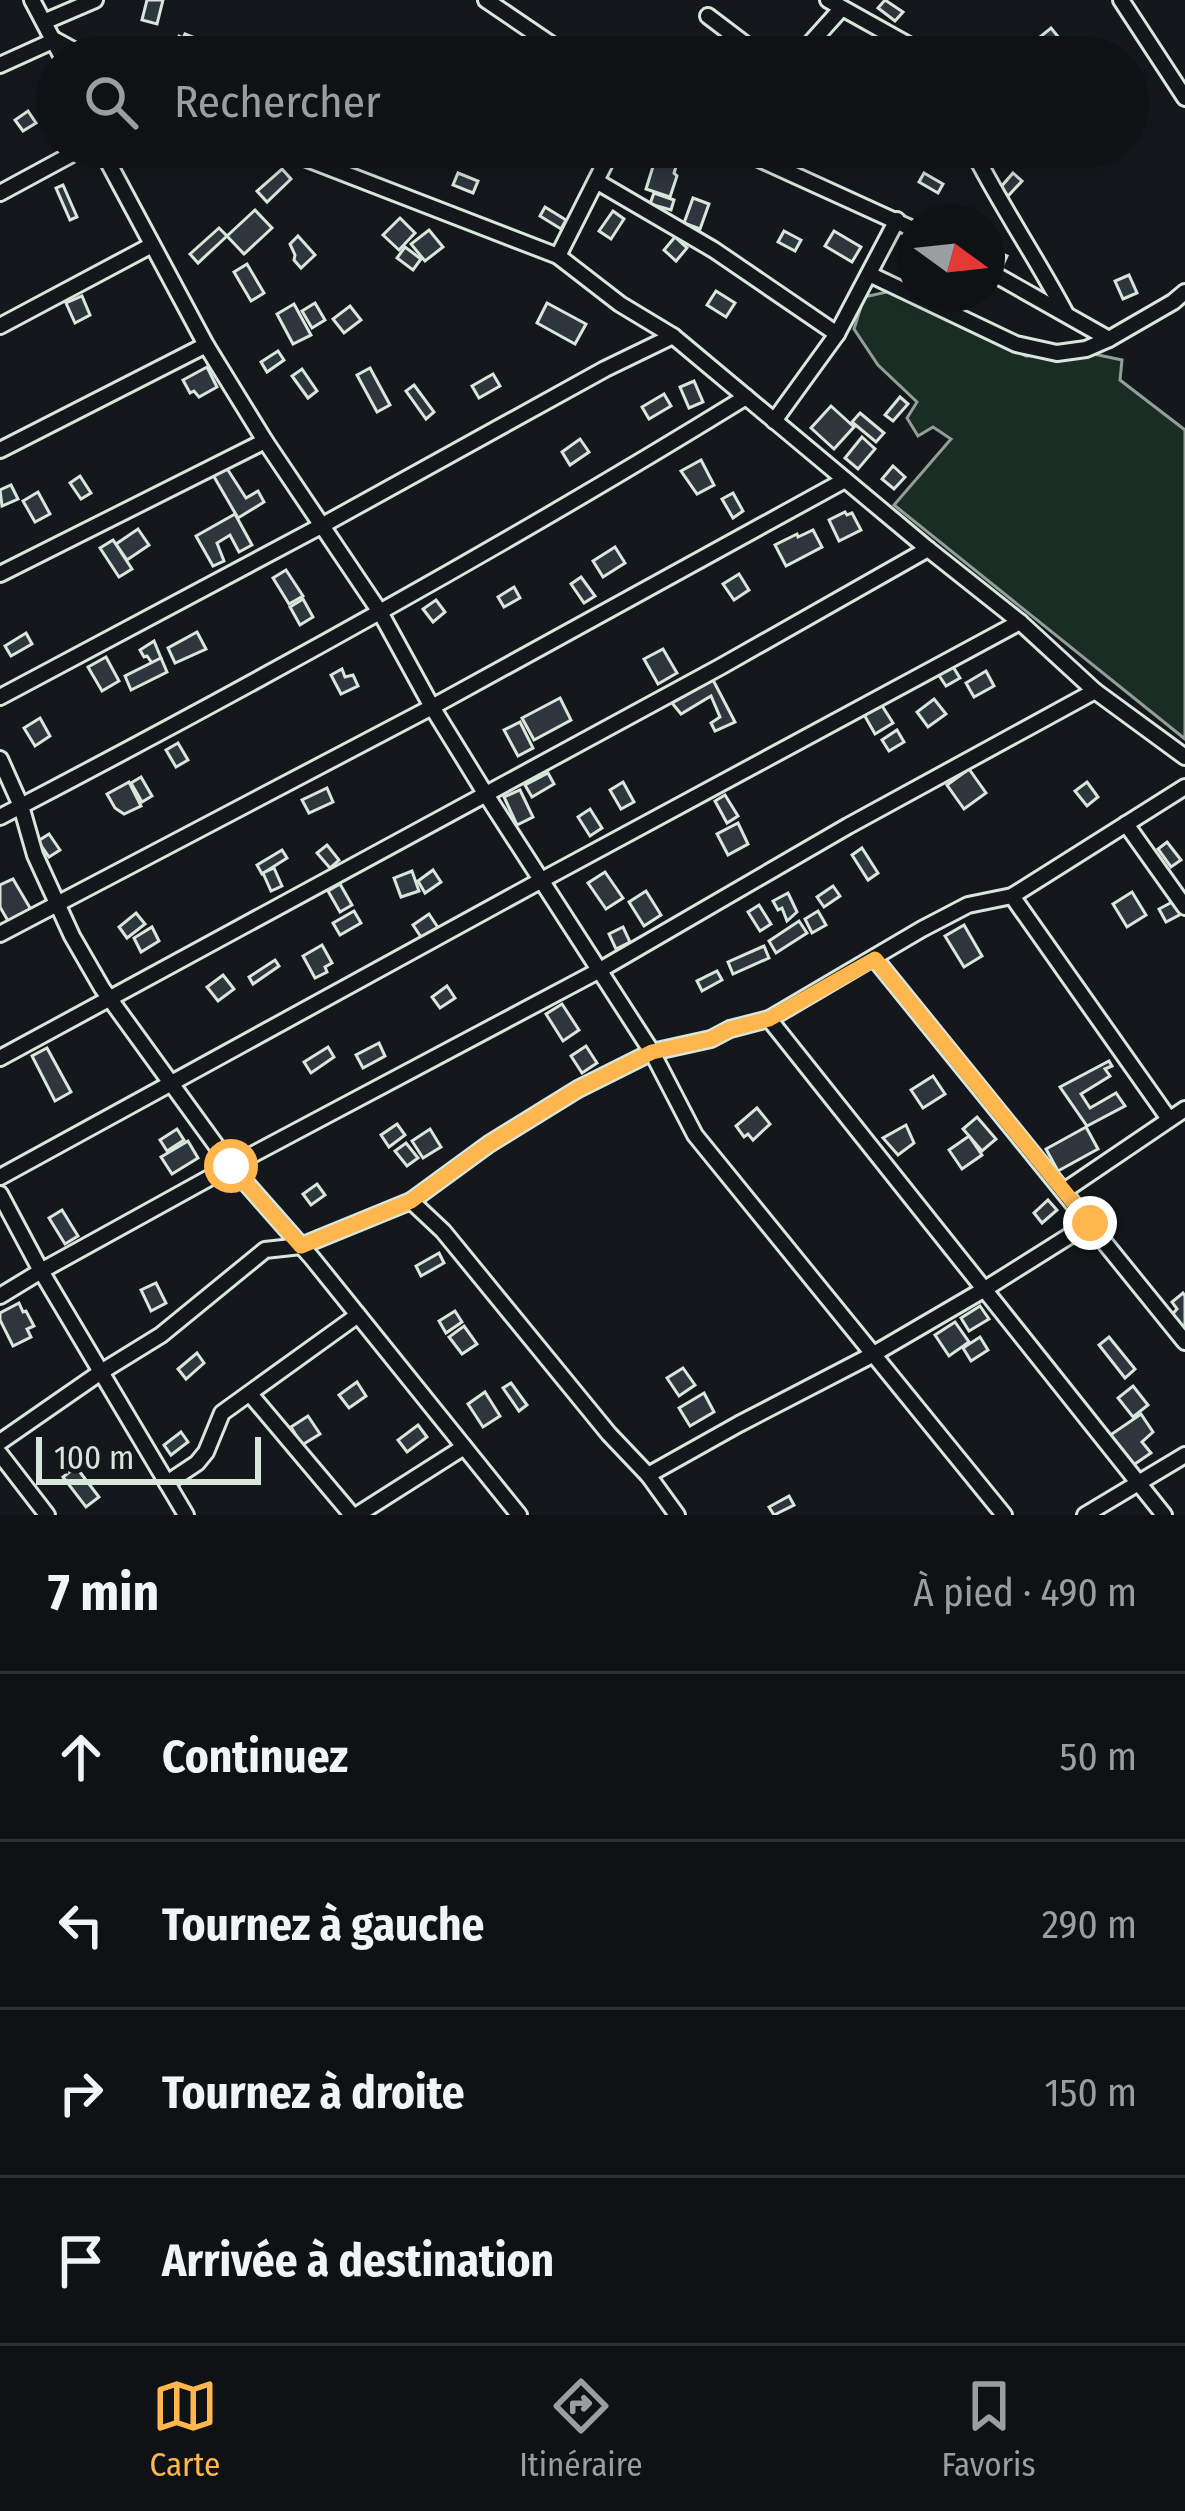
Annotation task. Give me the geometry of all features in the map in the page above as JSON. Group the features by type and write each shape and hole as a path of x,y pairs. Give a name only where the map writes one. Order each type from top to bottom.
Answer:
{"street":[{"path":"32,0 53,36"},
{"path":"46,21 95,0"},
{"path":"486,0 539,36"},
{"path":"1121,0 1145,36"},
{"path":"812,36 834,3 893,36"},
{"path":"708,16 734,36"},
{"path":"1149,43 1185,98"},
{"path":"0,65 36,49"},
{"path":"0,193 46,168"},
{"path":"111,168 206,345 380,612 485,793 652,1052 695,1135 1004,1515"},
{"path":"330,168 558,256 673,337 1020,622 1095,691 1185,757"},
{"path":"558,256 602,168"},
{"path":"774,421 837,334 897,220 780,168"},
{"path":"981,168 1066,314"},
{"path":"596,181 715,250 837,334"},
{"path":"0,326 152,244"},
{"path":"869,274 1016,344 1058,353 1109,339 1185,292"},
{"path":"1005,280 1109,339"},
{"path":"0,697 605,369 673,337"},
{"path":"0,450 206,345"},
{"path":"0,817 380,612 620,476 746,397"},
{"path":"0,574 265,440"},
{"path":"0,934 432,707 845,480"},
{"path":"0,1058 928,549"},
{"path":"0,1177 1020,622"},
{"path":"0,1296 231,1166 600,970 848,826 1095,691"},
{"path":"0,759 21,806 35,855 84,959 111,1000 231,1166 519,1515"},
{"path":"0,1442 161,1335 265,1250 301,1246 411,1201 489,1144 578,1089 652,1052 769,1019 968,905 1012,896 1185,787"},
{"path":"1126,824 1185,908"},
{"path":"1012,896 1169,1119"},
{"path":"875,959 1185,1342"},
{"path":"769,1019 1164,1515"},
{"path":"1064,1191 1185,1108"},
{"path":"0,1194 185,1515"},
{"path":"411,1201 443,1231 648,1475 676,1515"},
{"path":"648,1475 872,1355 1090,1223"},
{"path":"167,1483 206,1452 222,1413 358,1315"},
{"path":"250,1394 355,1515 464,1447"},
{"path":"0,1454 46,1515"},
{"path":"1084,1515 1185,1455"}],"green space":[{"path":"891,291 897,294 897,312 935,312 1026,356 1089,353 1122,360 1120,380 1185,430 1185,739 894,505 951,439 933,427 918,436 907,418 917,402 878,365 854,329 864,297"}],"building":[{"path":"147,0 163,0 157,24 142,20"},
{"path":"885,0 903,12 895,21 878,8"},
{"path":"28,111 36,123 23,131 15,120"},
{"path":"653,168 676,168 670,197 646,189"},
{"path":"282,169 291,179 267,202 257,191"},
{"path":"458,173 478,181 473,193 453,185"},
{"path":"924,173 943,184 938,193 919,182"},
{"path":"1013,173 1022,181 1008,196 1000,188"},
{"path":"63,185 77,217 70,220 56,188"},
{"path":"654,193 674,200 671,210 650,204"},
{"path":"693,198 709,204 700,229 684,223"},
{"path":"545,207 566,220 561,229 540,216"},
{"path":"255,210 272,228 244,254 227,236"},
{"path":"613,211 624,219 611,239 599,231"},
{"path":"400,218 415,233 399,250 383,235"},
{"path":"219,228 227,236 198,263 190,254"},
{"path":"429,230 443,247 425,261 411,244"},
{"path":"784,231 801,240 795,251 778,242"},
{"path":"834,231 861,247 852,262 825,246"},
{"path":"298,236 315,255 301,268 290,244"},
{"path":"675,237 687,248 676,261 664,250"},
{"path":"405,247 421,259 413,270 397,258"},
{"path":"247,264 264,293 251,301 234,272"},
{"path":"1129,275 1137,293 1123,299 1115,281"},
{"path":"716,291 735,303 726,317 707,305"},
{"path":"82,296 90,315 75,323 66,303"},
{"path":"315,303 325,320 312,328 302,311"},
{"path":"547,303 586,324 575,344 537,323"},
{"path":"294,304 311,335 293,344 277,314"},
{"path":"350,306 361,320 344,333 333,319"},
{"path":"278,351 284,360 267,372 261,362"},
{"path":"207,367 217,387 199,397 190,393 183,380"},
{"path":"370,368 390,405 377,412 357,375"},
{"path":"302,369 317,391 308,398 292,376"},
{"path":"493,374 500,386 479,398 472,386"},
{"path":"694,381 703,402 689,408 680,387"},
{"path":"414,385 434,412 426,419 406,391"},
{"path":"664,394 671,406 649,419 642,407"},
{"path":"900,397 908,404 893,421 885,415"},
{"path":"831,406 854,427 834,449 811,428"},
{"path":"860,413 884,433 876,442 852,422"},
{"path":"862,437 875,449 858,469 845,458"},
{"path":"580,439 589,452 570,465 562,452"},
{"path":"701,460 714,485 697,494 681,471"},
{"path":"893,466 905,477 894,489 882,479"},
{"path":"226,467 246,498 258,491 264,502 238,518 213,475"},
{"path":"80,476 91,493 81,499 70,483"},
{"path":"11,485 18,499 2,506 0,490"},
{"path":"38,492 50,514 35,522 23,501"},
{"path":"733,493 743,511 733,518 722,499"},
{"path":"852,513 861,530 839,541 829,520"},
{"path":"235,514 252,545 239,552 230,535 217,543 224,561 213,566 196,536"},
{"path":"138,529 149,545 127,560 116,544"},
{"path":"813,530 822,547 786,566 775,545"},
{"path":"113,540 132,569 119,577 100,548"},
{"path":"615,547 625,563 603,577 593,561"},
{"path":"286,570 303,596 289,604 273,578"},
{"path":"739,574 749,590 734,600 723,584"},
{"path":"581,577 595,596 584,603 571,584"},
{"path":"514,587 520,598 504,607 498,597"},
{"path":"303,599 313,617 300,625 290,607"},
{"path":"436,600 445,612 433,622 423,609"},
{"path":"197,632 206,649 175,663 168,648"},
{"path":"26,633 32,644 11,656 5,646"},
{"path":"154,641 161,658 152,663 140,650"},
{"path":"663,649 677,673 658,684 644,659"},
{"path":"106,657 119,681 102,691 88,667"},
{"path":"161,658 167,672 131,690 125,676"},
{"path":"950,662 960,678 946,686 936,671"},
{"path":"342,669 345,677 353,675 358,686 341,694 331,675"},
{"path":"986,671 994,686 974,697 966,683"},
{"path":"713,680 735,722 715,731 711,723 720,717 711,696 681,714 672,703"},
{"path":"560,698 571,720 534,740 522,718"},
{"path":"934,699 946,714 928,727 917,712"},
{"path":"879,701 893,723 875,734 862,711"},
{"path":"40,718 50,736 35,746 24,728"},
{"path":"520,722 533,748 518,756 504,730"},
{"path":"897,730 904,742 889,751 882,740"},
{"path":"178,743 188,760 176,767 166,750"},
{"path":"969,769 986,793 964,809 947,785"},
{"path":"548,773 554,784 532,797 525,785"},
{"path":"141,777 152,796 142,802 131,783"},
{"path":"129,782 141,806 124,814 107,794"},
{"path":"623,782 634,802 621,809 610,790"},
{"path":"1087,782 1098,797 1087,806 1075,791"},
{"path":"327,788 333,802 309,813 302,800"},
{"path":"520,790 533,817 517,825 504,797"},
{"path":"725,795 738,816 727,823 715,801"},
{"path":"590,809 602,828 590,836 578,817"},
{"path":"738,823 748,844 728,855 717,834"},
{"path":"49,834 60,850 49,857 38,841"},
{"path":"1167,842 1181,860 1171,867 1158,849"},
{"path":"327,845 339,860 330,868 317,853"},
{"path":"862,848 878,873 868,880 852,855"},
{"path":"282,850 287,858 262,874 257,865"},
{"path":"274,868 282,886 271,891 263,873"},
{"path":"433,870 441,882 425,893 418,881"},
{"path":"412,871 419,891 401,897 394,878"},
{"path":"605,872 623,898 606,909 588,883"},
{"path":"13,879 33,913 11,926 0,907 0,885"},
{"path":"340,884 352,905 340,912 328,891"},
{"path":"833,886 840,896 824,907 817,897"},
{"path":"646,891 661,915 644,926 629,902"},
{"path":"1132,892 1146,915 1127,927 1113,904"},
{"path":"788,893 797,912 787,921 773,901"},
{"path":"1176,900 1183,913 1166,922 1159,909"},
{"path":"759,905 771,924 760,931 748,912"},
{"path":"354,911 361,923 340,935 333,923"},
{"path":"818,911 826,925 812,933 805,919"},
{"path":"136,913 145,924 127,938 119,927"},
{"path":"429,914 439,929 423,940 413,925"},
{"path":"799,921 807,933 776,953 769,941"},
{"path":"964,925 982,956 964,967 945,936"},
{"path":"152,927 159,941 141,952 134,938"},
{"path":"623,927 630,942 616,949 609,934"},
{"path":"322,945 332,963 315,978 303,956"},
{"path":"764,946 769,958 733,974 728,962"},
{"path":"275,960 279,966 253,984 249,977"},
{"path":"717,971 722,980 702,991 697,981"},
{"path":"223,975 234,989 218,1001 207,987"},
{"path":"447,986 455,998 440,1008 432,997"},
{"path":"562,1004 579,1030 563,1041 546,1014"},
{"path":"379,1043 385,1056 363,1068 356,1055"},
{"path":"586,1046 597,1063 582,1073 571,1056"},
{"path":"328,1047 334,1057 311,1073 304,1062"},
{"path":"47,1048 71,1092 55,1101 32,1056"},
{"path":"1109,1061 1112,1066 1105,1069 1110,1076 1081,1094 1090,1108 1116,1093 1125,1106 1087,1126 1060,1087"},
{"path":"933,1076 945,1094 923,1108 911,1090"},
{"path":"757,1108 770,1124 753,1140 736,1126"},
{"path":"977,1117 996,1139 982,1151 963,1129"},
{"path":"397,1124 405,1135 389,1147 381,1135"},
{"path":"906,1125 914,1143 898,1155 883,1138"},
{"path":"1086,1127 1098,1149 1058,1171 1046,1149"},
{"path":"177,1129 184,1140 167,1151 160,1140"},
{"path":"430,1129 441,1147 423,1158 412,1141"},
{"path":"969,1136 982,1155 962,1169 949,1150"},
{"path":"188,1141 198,1158 172,1174 161,1157"},
{"path":"406,1143 418,1158 407,1166 395,1151"},
{"path":"317,1184 325,1195 311,1205 303,1194"},
{"path":"1048,1200 1057,1210 1042,1223 1034,1213"},
{"path":"62,1210 78,1236 65,1244 49,1218"},
{"path":"439,1253 444,1263 421,1276 416,1266"},
{"path":"156,1283 166,1303 151,1311 141,1290"},
{"path":"1183,1293 1183,1333 1170,1317 1177,1309 1172,1302"},
{"path":"19,1303 34,1326 27,1329 31,1337 13,1346 0,1313"},
{"path":"980,1306 989,1319 969,1331 961,1318"},
{"path":"455,1311 462,1322 446,1333 439,1321"},
{"path":"955,1322 969,1342 949,1356 935,1335"},
{"path":"464,1326 477,1344 462,1354 449,1337"},
{"path":"980,1337 988,1350 971,1361 963,1348"},
{"path":"1109,1337 1135,1369 1125,1378 1099,1345"},
{"path":"197,1353 204,1363 186,1379 178,1369"},
{"path":"683,1368 695,1385 679,1396 667,1378"},
{"path":"357,1382 366,1396 349,1408 339,1395"},
{"path":"511,1383 527,1405 519,1411 503,1388"},
{"path":"1133,1386 1148,1405 1133,1417 1118,1398"},
{"path":"485,1392 500,1416 483,1427 468,1404"},
{"path":"704,1393 714,1412 690,1426 679,1408"},
{"path":"1141,1414 1153,1432 1142,1442 1151,1453 1129,1468 1106,1438"},
{"path":"308,1416 320,1434 302,1445 291,1427"},
{"path":"418,1425 427,1437 407,1452 398,1440"},
{"path":"181,1432 188,1442 171,1455 164,1445"},
{"path":"76,1467 99,1497 86,1507 63,1477"},
{"path":"789,1496 794,1505 774,1515 769,1507"}],"route":[{"path":"231,1166 301,1246 411,1201 489,1144 578,1089 652,1052 769,1019 875,959 1090,1223"}]}
